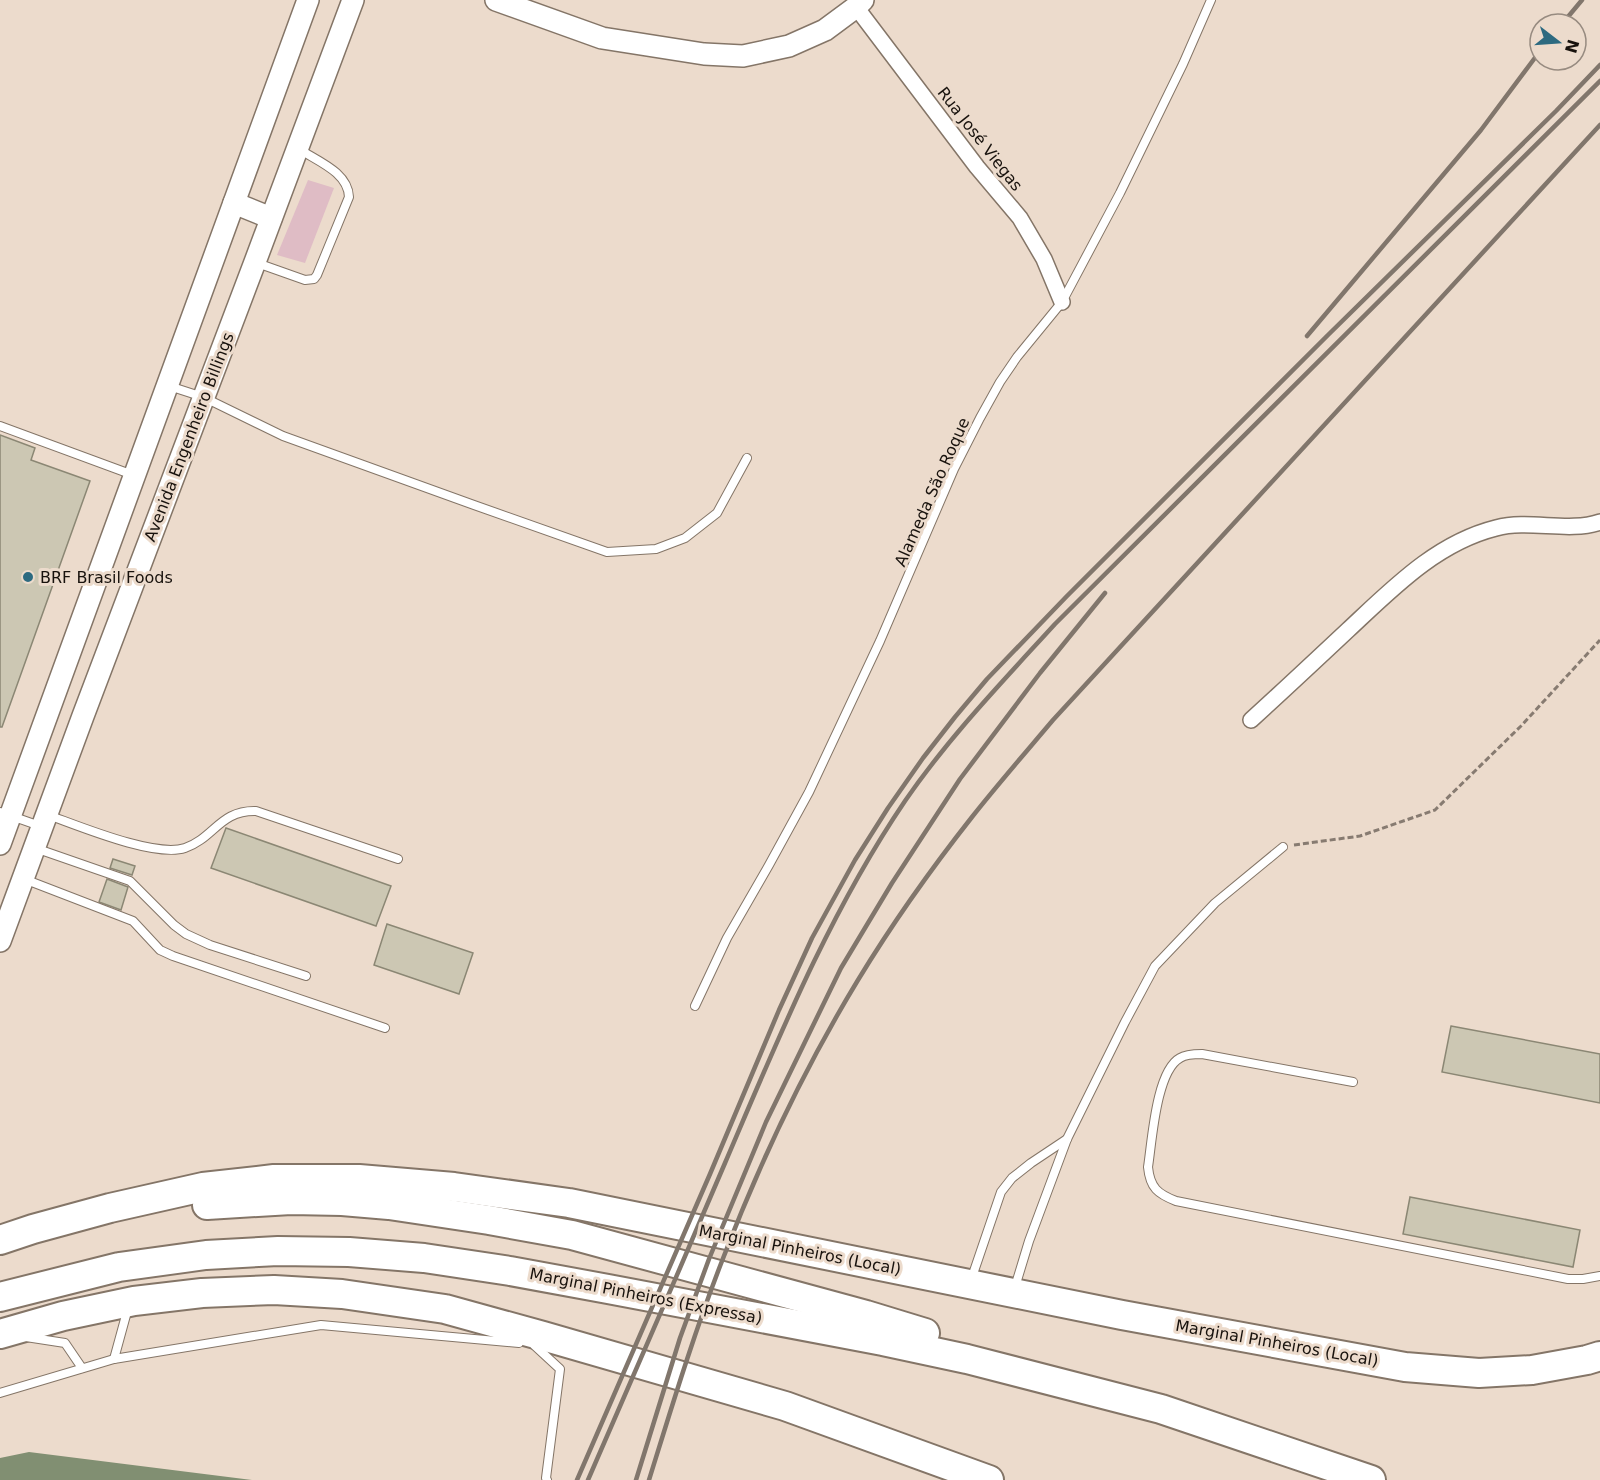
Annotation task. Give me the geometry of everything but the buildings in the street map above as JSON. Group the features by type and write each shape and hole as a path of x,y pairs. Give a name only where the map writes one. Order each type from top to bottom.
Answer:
{"highway":[{"name":"Marginal Pinheiros (Local)","path":"0,1240 33,1228 203,1187 274,1179 358,1179 454,1186 569,1203 1134,1317 1405,1367 1479,1373 1522,1371 1600,1356"},
{"path":"110,1208 148,1212 201,1205 280,1200 342,1201 389,1205 489,1220 572,1235 866,1314 932,1336 968,1359"},
{"name":"Marginal Pinheiros (Expressa)","path":"0,1297 119,1267 206,1255 278,1251 349,1252 424,1258 510,1271 968,1359 1161,1409 1371,1480"},
{"path":"2,1334 63,1316 130,1302 202,1293 274,1290 342,1294 445,1310 543,1335 785,1406 989,1480"}],"street":[{"path":"0,844 5,814 51,704 308,0"},
{"name":"Avenida Engenheiro Billings","path":"0,941 353,0"},
{"path":"496,0 602,38 704,54 743,56 789,46 825,30 860,3"},
{"name":"Rua José Viegas","path":"860,3 977,167 1020,218 1044,260 1062,302"},
{"path":"234,203 271,218"},
{"path":"1251,720 1403,580 1438,553 1469,536 1498,527 1522,524 1573,525 1600,522"},
{"path":"51,704 83,716"}],"lane":[{"name":"Alameda São Roque","path":"695,1006 727,938 809,792 880,641 954,469 980,418 1017,357 1062,302 1120,193 1183,64 1211,0"},
{"path":"255,262 305,280 314,279 348,197 346,183 340,175 297,148"},
{"path":"167,385 203,397 283,436 607,552 656,549 685,538 717,513 747,458"},
{"path":"0,426 134,476"},
{"path":"5,814 44,820 126,842 173,851 195,843 228,816 246,810 256,811 398,859"},
{"path":"1014,1293 1029,1240 1067,1139 1155,966 1215,903 1283,847"},
{"path":"34,848 130,881 186,934 210,945 306,976"},
{"path":"23,879 133,921 160,950 173,956 385,1028"},
{"path":"1353,1082 1202,1054 1181,1057 1173,1063 1166,1075 1158,1099 1148,1167 1149,1178 1156,1190 1176,1201 1568,1278 1583,1279 1600,1276"},
{"path":"969,1284 1001,1192 1012,1178 1067,1139"},
{"path":"114,1359 130,1302"},
{"path":"0,1393 114,1359 321,1325 533,1344 560,1369 546,1478 548,1480"},
{"path":"2,1334 65,1343 82,1368"}],"path":[{"path":"1283,847 1360,836 1435,810 1521,726 1600,640"}],"shaded area":[{"path":"308,180 334,188 305,263 277,255"},
{"path":"29,1452 252,1480 0,1480 0,1458"}],"railway":[{"path":"1572,12 1582,0"},
{"path":"577,1480 812,938 855,860 923,758 987,679 1067,596 1600,65"},
{"path":"1307,336 1481,130 1528,67"},
{"path":"588,1480 806,978 852,887 922,777 977,710 1055,624 1600,81"},
{"path":"649,1480 712,1288 767,1153 801,1082 838,1014 912,897 972,817 1053,720 1600,125"},
{"path":"636,1480 680,1338 709,1259 766,1122 841,968 892,883 960,779 1040,673 1105,593"}],"place":[{"name":"BRF Brasil Foods","path":"28,577"}]}
